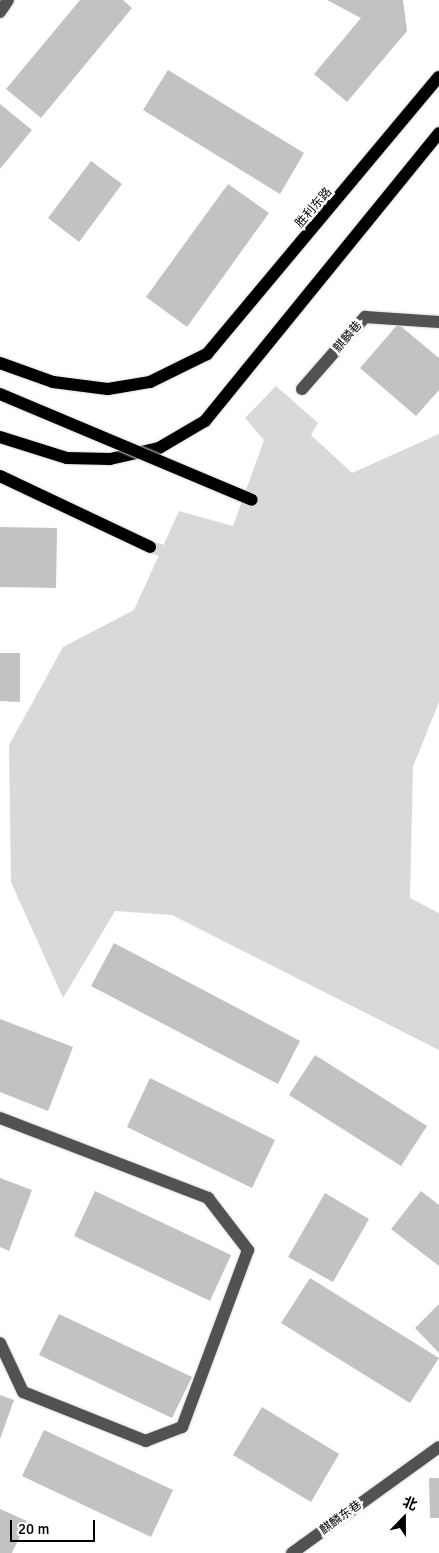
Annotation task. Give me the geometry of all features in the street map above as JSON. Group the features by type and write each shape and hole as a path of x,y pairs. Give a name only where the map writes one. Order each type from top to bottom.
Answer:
{"main road":[{"name":"胜利东路","path":"0,363 53,382 108,389 150,382 207,354 439,77"},
{"path":"0,437 67,458 110,460 159,448 205,420 439,133"},
{"path":"0,394 252,500"},
{"path":"0,476 150,547"}],"street":[{"path":"0,12 8,0"},
{"name":"麒麟巷","path":"302,389 365,317 439,322"},
{"path":"0,1118 208,1198 248,1250 182,1427 146,1441 23,1392 3,1356 0,1343"},
{"name":"麒麟东巷","path":"292,1553 439,1447"}],"shaded area":[{"path":"276,386 318,423 311,435 352,473 439,434 439,702 413,767 410,898 439,913 439,1050 172,915 115,911 63,998 11,882 9,745 63,647 134,610 179,511 233,526 264,440 245,418"}],"building":[{"path":"80,0 123,0 132,8 41,118 6,89"},
{"path":"327,0 403,0 407,31 347,102 314,74 361,18"},
{"path":"168,70 304,153 280,194 143,110"},
{"path":"0,104 32,130 0,169"},
{"path":"91,161 122,184 79,242 48,218"},
{"path":"228,184 269,213 187,327 146,297"},
{"path":"398,324 439,358 439,390 416,416 360,368"},
{"path":"0,527 57,528 56,588 0,587"},
{"path":"0,653 20,653 20,702 0,701"},
{"path":"114,943 300,1041 278,1084 91,986"},
{"path":"0,1019 73,1047 48,1111 0,1092"},
{"path":"315,1055 427,1126 401,1166 289,1095"},
{"path":"150,1078 275,1140 252,1188 127,1127"},
{"path":"0,1178 32,1190 9,1251 0,1247"},
{"path":"95,1191 231,1255 210,1301 74,1236"},
{"path":"421,1191 439,1205 439,1266 391,1229"},
{"path":"325,1193 369,1219 333,1282 288,1257"},
{"path":"310,1278 439,1358 410,1403 281,1323"},
{"path":"439,1304 439,1353 415,1328"},
{"path":"59,1314 192,1377 172,1418 39,1355"},
{"path":"0,1395 14,1400 0,1439"},
{"path":"262,1407 339,1454 311,1502 233,1455"},
{"path":"44,1430 173,1490 151,1537 22,1476"},
{"path":"429,1478 439,1478 439,1518 430,1518"},
{"path":"0,1509 27,1521 12,1553 0,1553"}],"tunnel":[{"path":"252,500 402,545 439,549"},
{"path":"150,547 348,606 439,611"}]}
